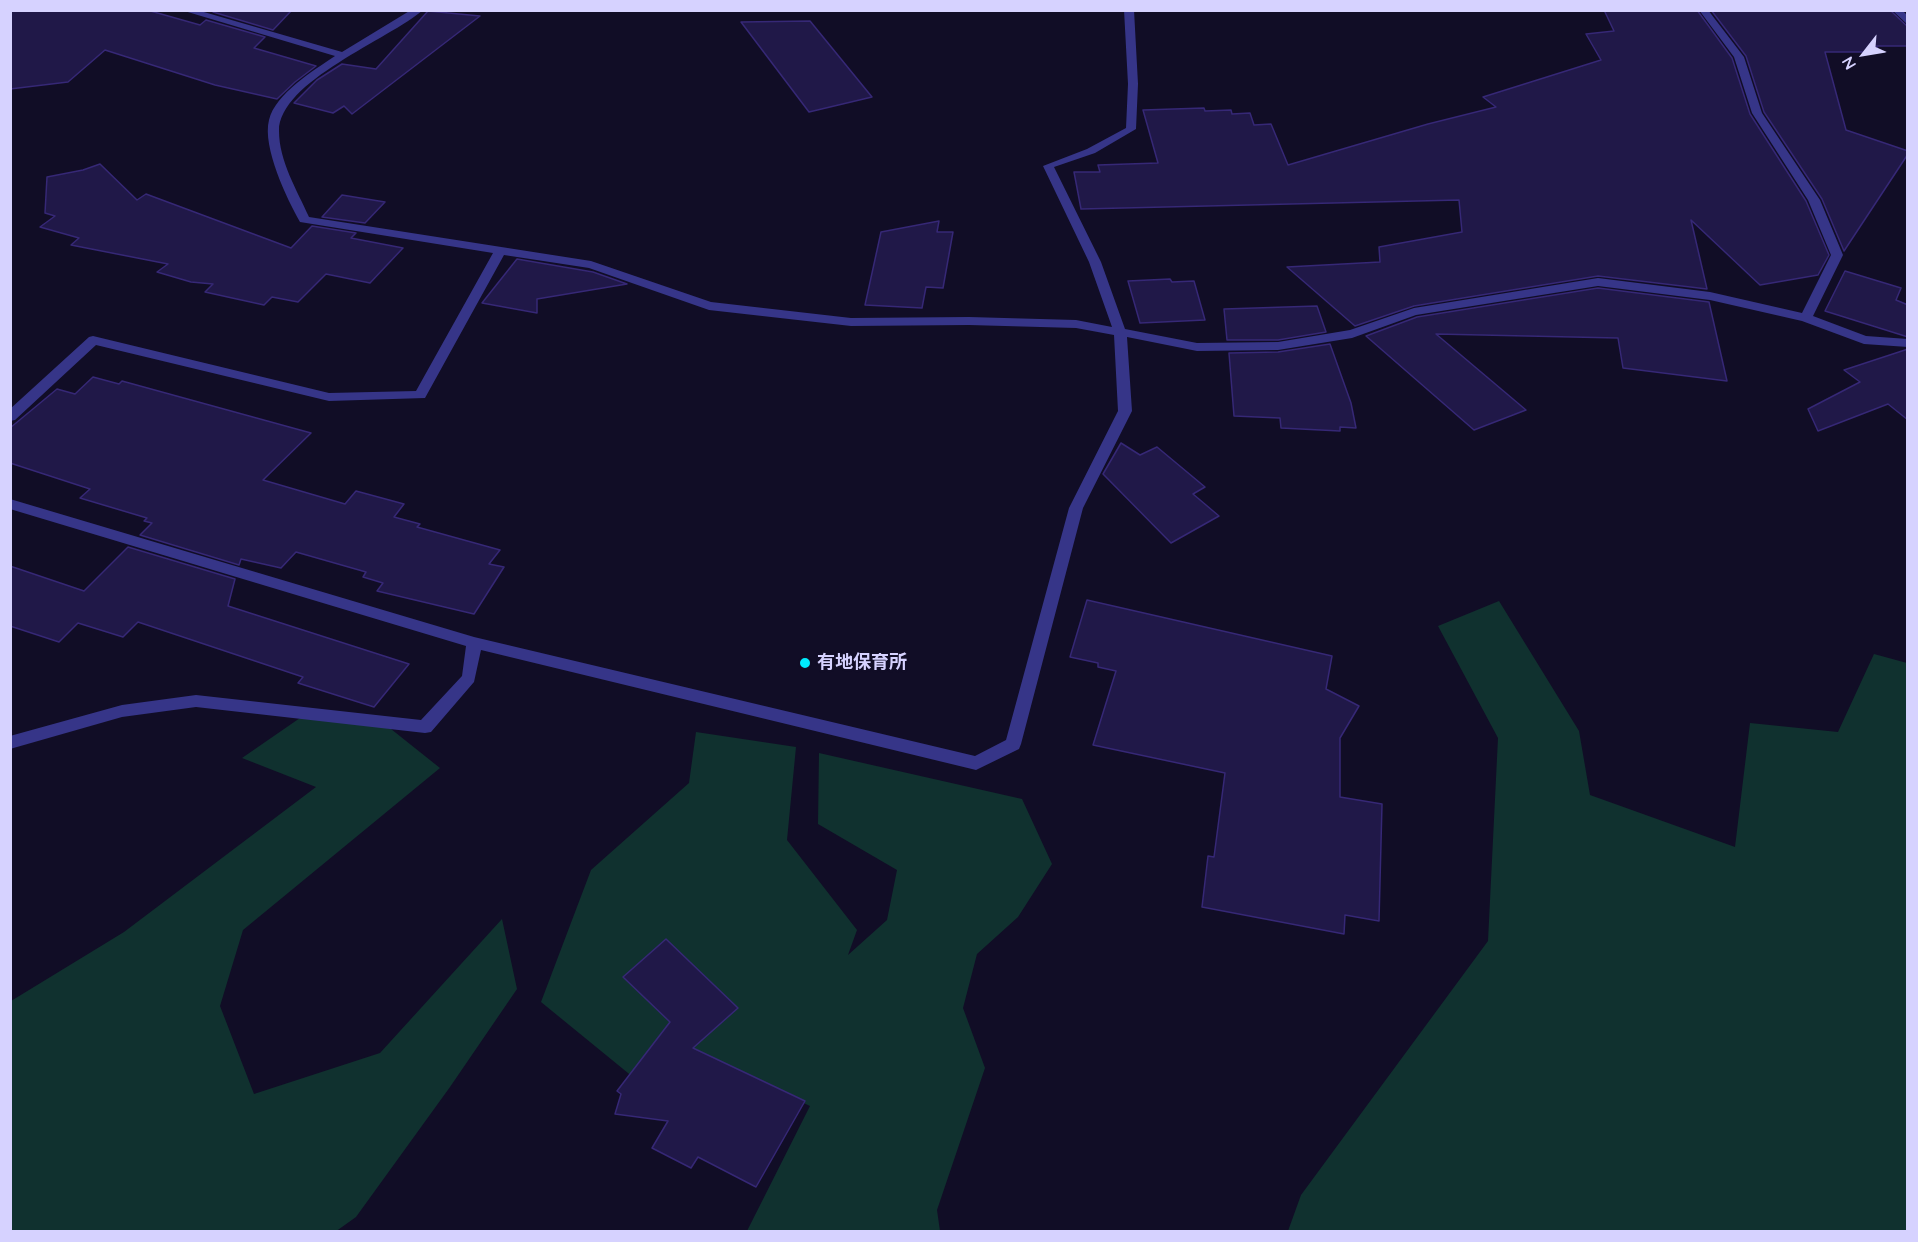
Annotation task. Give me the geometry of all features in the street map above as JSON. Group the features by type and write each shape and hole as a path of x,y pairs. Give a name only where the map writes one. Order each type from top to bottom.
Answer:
{"street":[{"path":"185,10 342,55"},
{"path":"419,10 342,55 288,97 274,118 275,149 304,220 591,265 710,306 851,322 969,321 1076,324 1197,346 1278,346 1352,334 1414,312 1598,282 1710,296 1806,318 1864,340 1908,343"},
{"path":"10,504 474,644 976,762 1013,744 1076,508 1125,411 1120,332 1095,262 1048,166 1091,151 1131,129 1133,84 1129,10"},
{"path":"1703,10 1739,57 1757,113 1814,200 1837,255 1806,318"},
{"path":"1896,10 1908,22"},
{"path":"10,417 93,340 329,397 420,395 500,251"},
{"path":"10,743 122,711 196,701 424,727 469,678 474,644"}],"green space":[{"path":"1499,601 1579,731 1590,795 1735,847 1750,723 1838,732 1874,654 1907,663 1907,1231 1288,1231 1301,1195 1488,941 1498,738 1438,626"},
{"path":"313,709 391,729 440,768 243,930 220,1006 254,1094 380,1053 502,919 517,989 356,1217 335,1232 11,1232 11,1001 124,932 316,787 242,758"},
{"path":"696,732 796,747 787,840 857,930 848,955 887,920 897,870 818,824 819,753 1022,799 1052,864 1018,917 977,954 963,1008 985,1068 937,1210 940,1231 747,1231 810,1106 707,1057 650,1091 541,1002 591,870 689,783"}],"building":[{"path":"10,10 147,10 200,25 206,20 265,37 254,48 316,66 277,99 215,85 105,50 68,82 10,89"},
{"path":"215,10 292,10 273,30 213,12"},
{"path":"1604,10 1697,10 1732,58 1750,114 1806,201 1829,255 1818,275 1760,285 1691,220 1707,289 1598,276 1414,306 1355,326 1287,267 1380,262 1379,247 1462,232 1459,200 1081,209 1074,172 1100,172 1098,165 1158,163 1143,110 1204,108 1205,111 1231,110 1232,114 1250,113 1254,125 1271,124 1288,165 1428,124 1496,107 1483,97 1601,60 1586,34 1614,31"},
{"path":"1711,10 1890,10 1908,27 1908,46 1876,46 1879,50 1868,50 1871,52 1825,52 1846,130 1908,151 1844,251 1822,199 1764,112 1746,56"},
{"path":"428,11 480,16 352,114 344,106 333,113 294,103 317,80 342,64 376,69"},
{"path":"810,21 872,97 809,112 741,22"},
{"path":"100,164 137,200 146,194 291,248 312,226 356,233 351,238 403,248 370,283 326,274 298,302 272,297 264,305 205,292 213,284 191,282 157,272 168,264 71,245 79,238 40,227 55,216 45,213 47,177"},
{"path":"342,195 385,202 365,223 322,217"},
{"path":"939,221 937,232 953,232 943,288 926,287 922,308 865,305 881,232"},
{"path":"517,259 593,272 627,284 537,299 537,313 482,303"},
{"path":"1845,271 1901,288 1896,300 1908,305 1908,337 1825,311"},
{"path":"1170,279 1172,282 1194,281 1205,320 1140,323 1128,281"},
{"path":"1598,288 1709,302 1727,381 1623,368 1618,338 1436,334 1526,410 1474,430 1366,336 1417,317"},
{"path":"1317,306 1326,332 1278,340 1227,340 1224,309"},
{"path":"1330,344 1351,403 1356,428 1340,427 1340,431 1281,428 1280,418 1234,416 1229,353 1278,352"},
{"path":"1908,349 1908,420 1888,404 1818,431 1808,409 1860,382 1844,370"},
{"path":"93,377 119,384 122,381 311,433 263,480 345,504 356,491 404,504 394,517 420,524 417,527 500,550 489,564 504,567 474,614 377,591 383,583 363,577 366,572 296,552 281,568 241,559 239,565 140,535 152,523 144,521 147,518 80,498 90,489 10,463 10,428 57,389 75,394"},
{"path":"1121,443 1140,455 1157,447 1205,487 1193,494 1219,516 1171,543 1103,474"},
{"path":"128,547 235,579 228,606 409,664 374,707 298,683 303,677 138,622 123,637 78,623 59,642 10,626 10,566 84,591"},
{"path":"1087,600 1332,656 1326,689 1359,706 1340,738 1340,797 1382,804 1379,921 1345,915 1344,934 1202,907 1208,856 1214,857 1225,773 1093,745 1116,671 1098,667 1098,663 1070,657"},
{"path":"666,939 738,1008 693,1048 805,1101 756,1187 698,1157 691,1168 652,1148 668,1121 615,1114 621,1094 617,1091 670,1022 623,977"}],"place":[{"name":"有地保育所","path":"805,663"}]}
